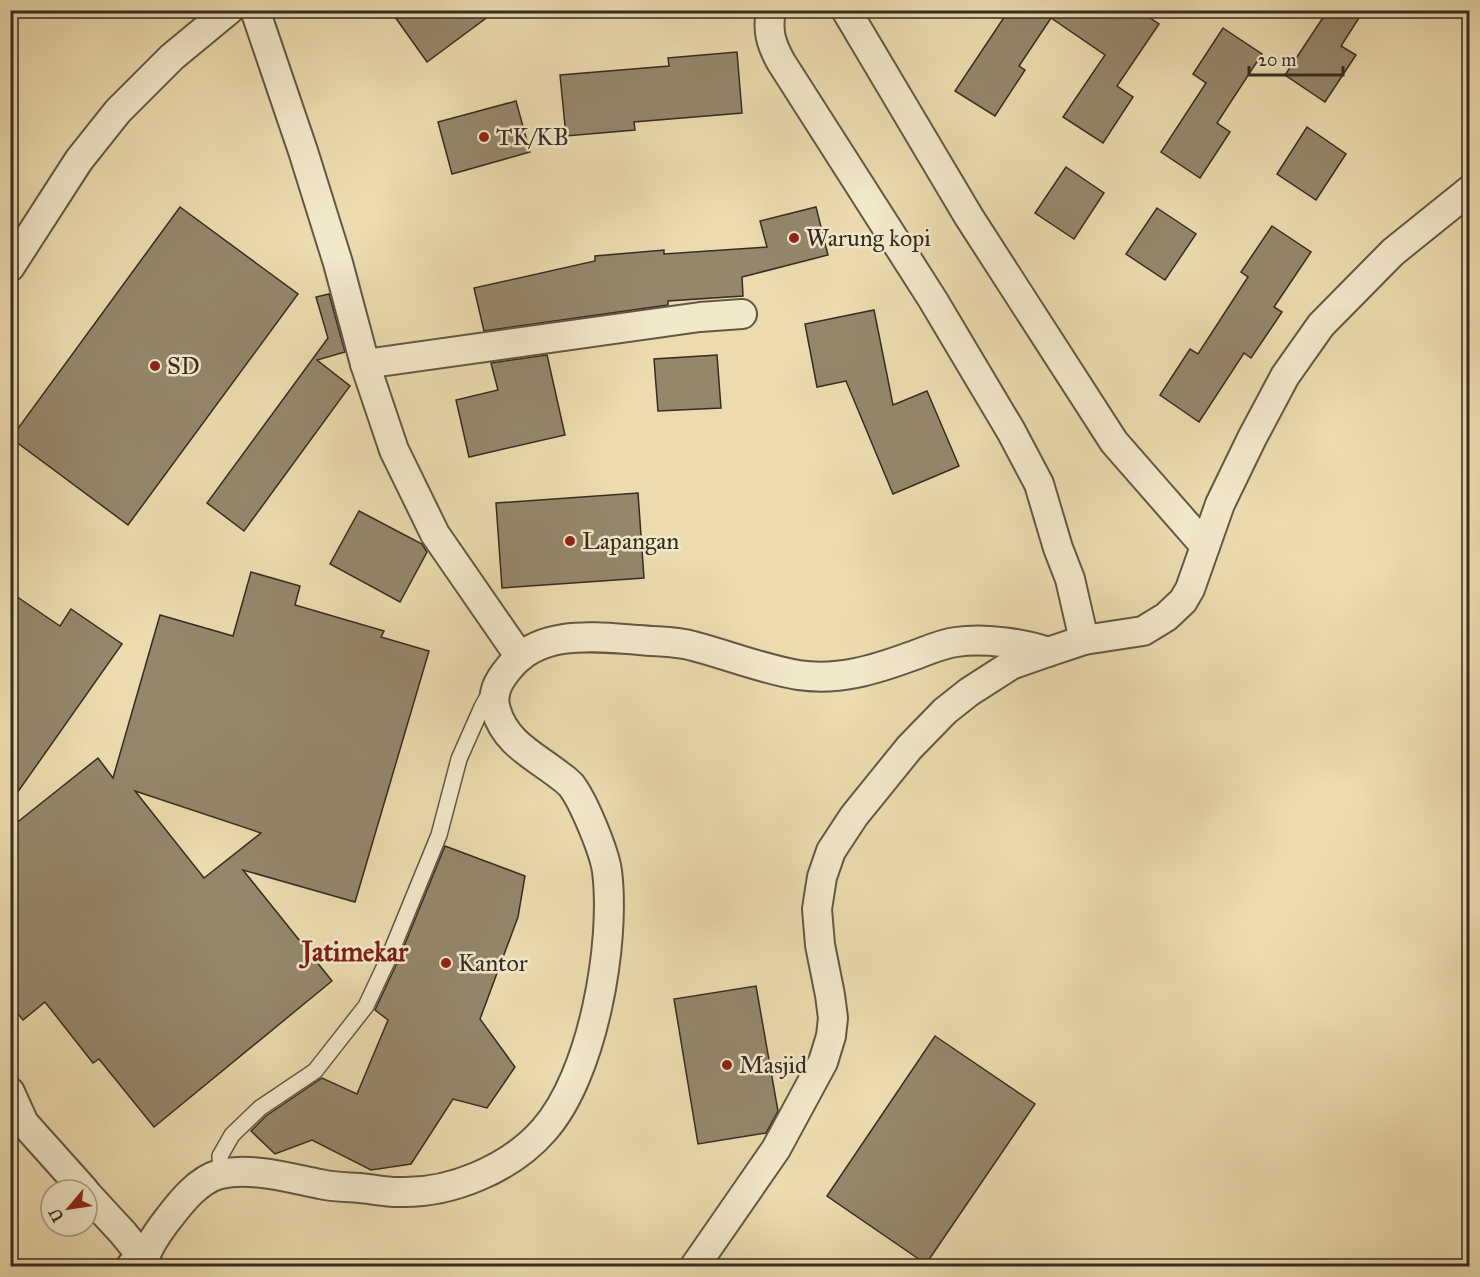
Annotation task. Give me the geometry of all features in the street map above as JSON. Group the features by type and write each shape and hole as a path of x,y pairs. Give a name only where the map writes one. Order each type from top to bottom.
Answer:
{"street":[{"path":"10,267 79,160 118,111 172,57 229,10"},
{"path":"255,10 335,252 365,364 394,450 435,534 520,657"},
{"path":"771,10 768,23 769,38 781,62 933,300 1011,431 1039,484 1070,579 1084,640"},
{"path":"846,10 969,217 1114,442 1205,546"},
{"path":"695,1266 776,1149 823,1062 831,1036 833,1018 820,945 817,909 822,877 831,850 854,816 909,748 945,711 969,692 1011,665 1048,652 1084,640 1143,631 1166,617 1183,601 1190,589 1220,504 1285,376 1321,326 1393,252 1470,190"},
{"path":"365,364 700,317 742,314"},
{"path":"99,1207 123,1233 139,1264 167,1221 186,1198 203,1182 221,1174 256,1173 328,1185 400,1192 451,1185 472,1178 516,1156 551,1122 564,1101 590,1038 598,1007 607,949 606,868 588,818 570,784 544,762 519,746 504,731 496,710 493,694 503,676 520,657 534,646 566,638 616,638 689,644 796,674 826,678 889,665 955,642 998,642 1033,647 1048,652"},
{"path":"10,1092 24,1123 73,1178"}],"lane":[{"path":"221,1174 220,1155 232,1135 260,1108 315,1071 366,1006 389,957 439,835 459,759 482,707 487,698 493,694"}],"building":[{"path":"390,10 497,10 427,62"},
{"path":"1009,10 1138,10 1159,24 1117,86 1133,97 1103,143 1063,117 1105,55 1051,18 1019,66 1025,70 995,116 955,91"},
{"path":"1328,10 1364,10 1341,46 1356,55 1325,102 1285,75"},
{"path":"1223,28 1262,54 1217,123 1230,132 1200,178 1161,152 1206,83 1193,74"},
{"path":"737,52 742,113 634,122 635,130 566,136 560,75 669,66 668,58"},
{"name":"TK/KB","path":"516,101 530,152 452,174 438,122"},
{"path":"1307,127 1346,154 1316,200 1277,174"},
{"path":"1066,167 1104,193 1074,239 1035,213"},
{"name":"SD","path":"180,207 298,294 128,525 11,438"},
{"path":"816,207 828,255 742,277 743,296 668,301 668,305 484,331 474,288 595,261 595,256 664,250 664,254 767,247 760,221"},
{"path":"1157,208 1196,234 1165,280 1126,254"},
{"path":"1272,226 1311,252 1274,307 1282,312 1251,358 1244,353 1199,422 1160,395 1190,349 1198,354 1248,277 1241,272"},
{"path":"329,294 345,352 317,360 350,386 244,531 207,503 328,338 316,297"},
{"path":"874,310 893,405 927,391 959,466 893,494 846,381 817,387 805,324"},
{"path":"547,355 565,435 469,457 456,400 498,390 491,363"},
{"path":"717,355 721,408 658,411 654,359"},
{"name":"Lapangan","path":"638,493 644,578 502,588 496,503"},
{"path":"359,511 422,544 427,552 400,602 330,564"},
{"path":"251,572 300,586 295,605 384,631 381,637 429,651 355,902 243,870 332,981 154,1127 99,1059 93,1063 45,1002 23,1020 10,1004 10,828 98,758 113,778 160,615 233,636","holes":["135,791 261,833 204,878"]},
{"path":"10,592 60,626 71,609 122,644 10,803"},
{"name":"Kantor","path":"445,846 525,876 518,917 480,1019 515,1067 487,1108 453,1099 411,1164 371,1170 312,1140 275,1154 251,1131 266,1116 322,1078 357,1094 388,1020 375,1010 398,961"},
{"name":"Masjid","path":"756,986 778,1111 766,1133 698,1144 674,999"},
{"path":"935,1036 1035,1104 926,1264 827,1196"}],"place":[{"name":"TK/KB","path":"484,137"},
{"name":"Warung kopi","path":"794,238"},
{"name":"SD","path":"155,366"},
{"name":"Lapangan","path":"570,541"},
{"name":"Kantor","path":"446,963"},
{"name":"Masjid","path":"727,1065"}],"district":[{"name":"Jatimekar","path":"355,951"}]}
